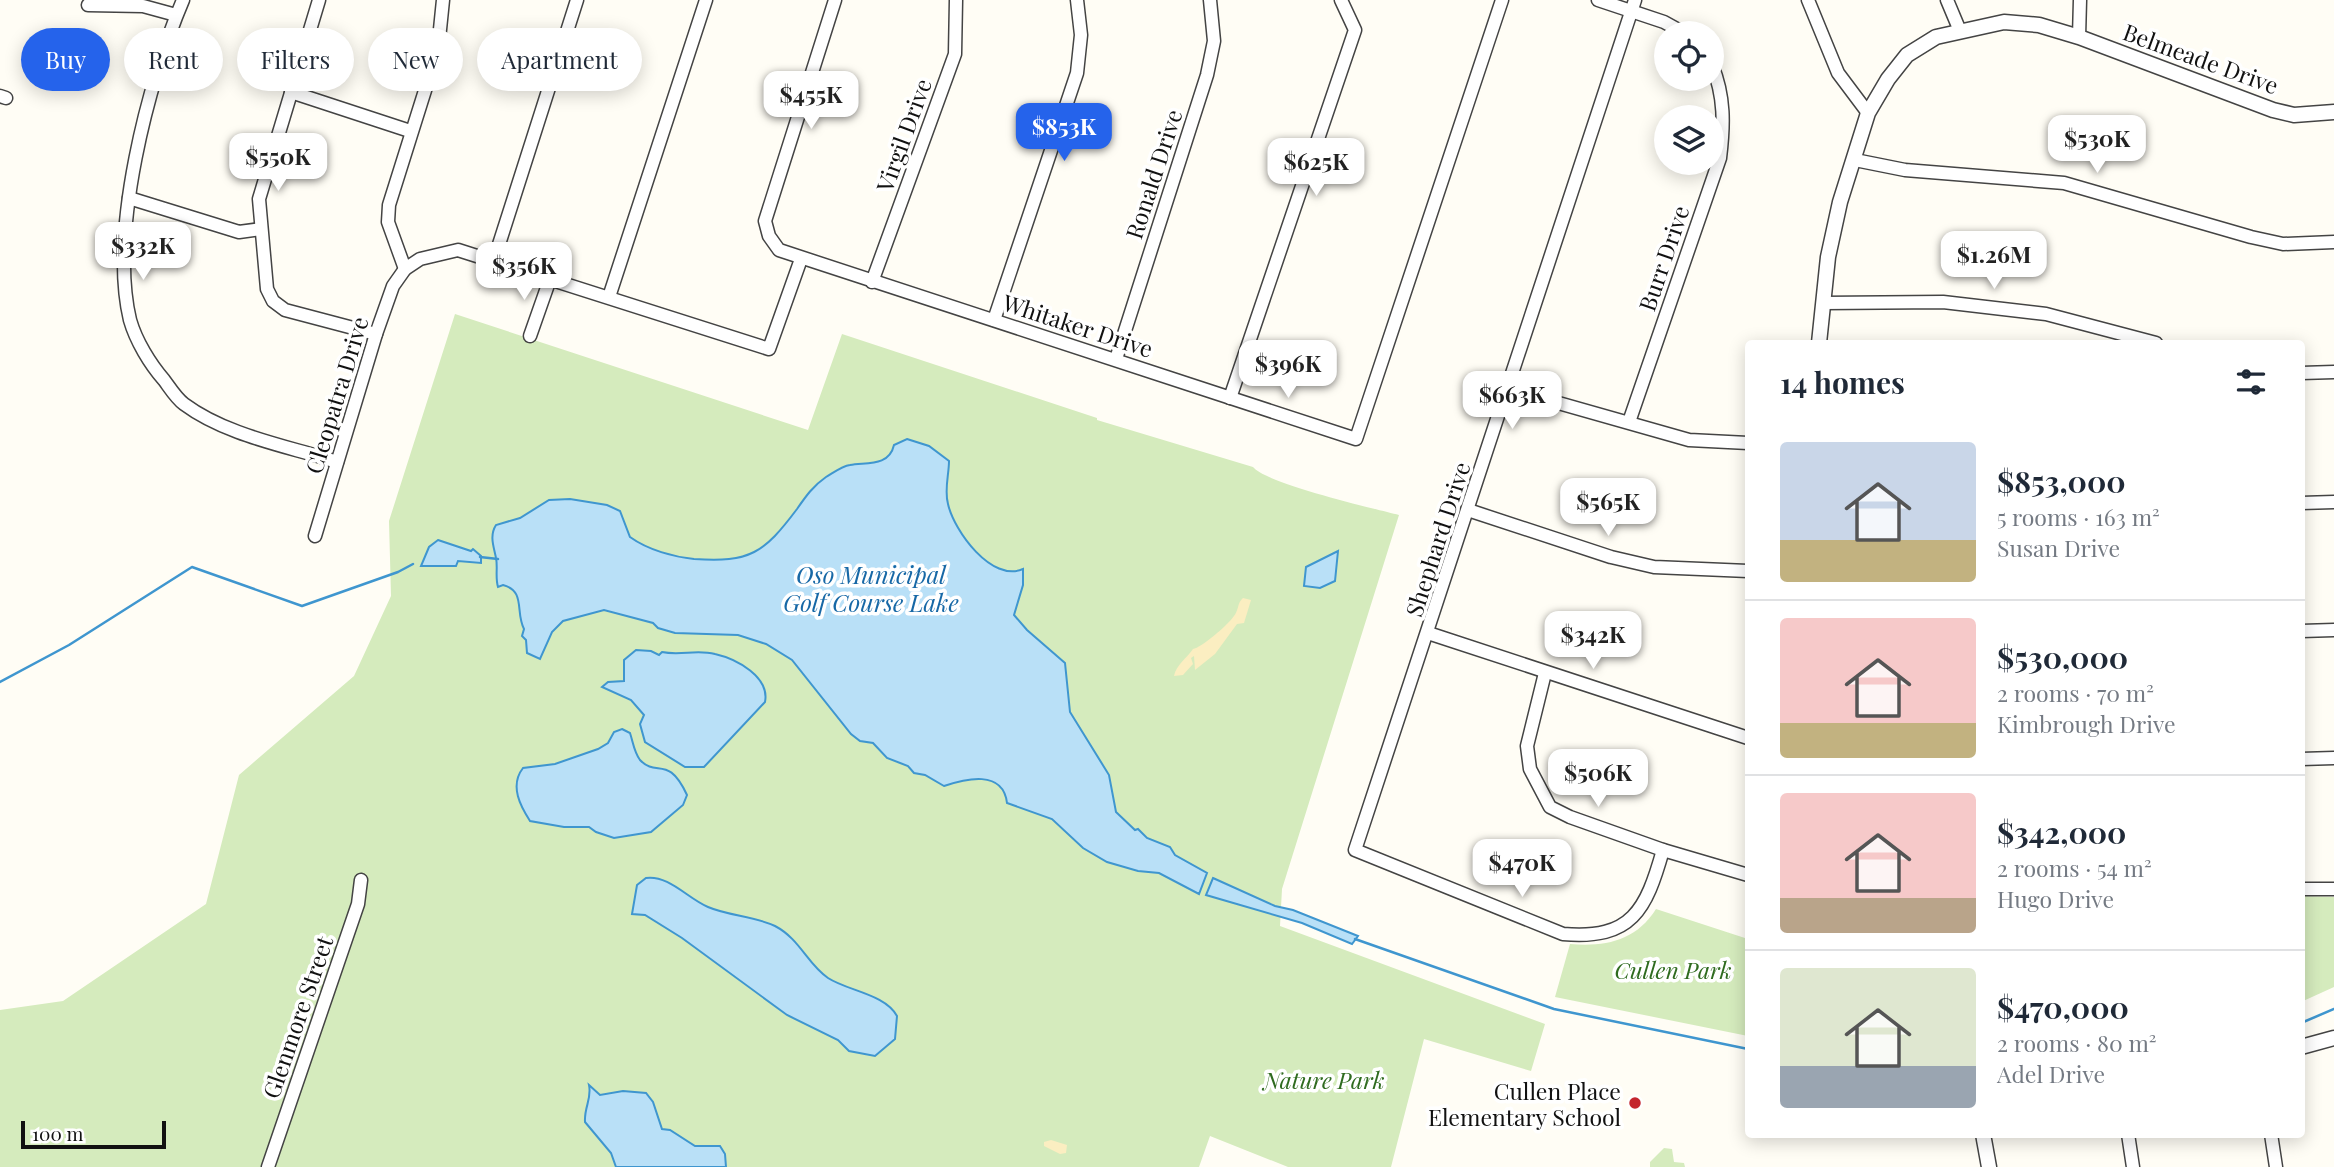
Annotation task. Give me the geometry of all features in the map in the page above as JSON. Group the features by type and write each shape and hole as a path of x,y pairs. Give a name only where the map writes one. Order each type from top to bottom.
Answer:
{"street":[{"path":"183,0 143,124 129,198 125,274 131,321 143,350 183,403 216,423 337,462"},
{"path":"319,0 259,199 267,289 273,301 285,310 376,334"},
{"path":"443,0 439,48 410,131 389,205 388,222 405,269 436,253 458,250 769,349 801,259"},
{"path":"494,260 578,0"},
{"path":"608,297 705,0"},
{"name":"Whitaker Drive","path":"835,0 765,221 769,236 779,250 1356,439 1502,0"},
{"name":"Virgil Drive","path":"872,282 955,54 956,0"},
{"path":"994,320 1077,73 1081,35 1077,0"},
{"name":"Ronald Drive","path":"1116,359 1207,75 1214,41 1210,0"},
{"path":"1230,398 1356,30 1341,0"},
{"path":"1598,0 1634,5 1662,21"},
{"path":"1808,0 1838,73 1868,113"},
{"path":"1947,0 1960,31"},
{"path":"2079,37 2080,0"},
{"path":"88,5 143,6 176,15"},
{"name":"Shephard Drive","path":"1634,5 1355,850 1563,933 1590,936 1611,931 1633,917 1651,893 1663,850"},
{"name":"Belmeade Drive","path":"1819,340 1828,257 1840,202 1868,113 1888,79 1908,55 1936,37 2004,22 2039,25 2079,37 2273,110 2294,115 2334,112"},
{"name":"Burr Drive","path":"1629,422 1720,158 1724,125 1720,91"},
{"path":"291,92 410,131"},
{"path":"1855,160 1905,170 2064,183 2283,244 2334,242"},
{"path":"129,198 239,232 261,229"},
{"name":"Cleopatra Drive","path":"315,536 376,334 393,286 405,269"},
{"path":"530,336 550,279"},
{"path":"1823,303 1943,302 2046,314 2145,340"},
{"path":"2305,373 2334,372"},
{"path":"1508,389 1689,440 1745,443"},
{"path":"2305,503 2334,502"},
{"path":"1468,510 1611,557 1654,567 1745,571"},
{"path":"2305,631 2334,630"},
{"path":"1428,634 1745,737"},
{"path":"1545,673 1527,746 1530,769 1539,791 1550,807 1570,817 1663,850 1745,874"},
{"path":"2305,759 2334,758"},
{"name":"Glenmore Street","path":"268,1167 358,904 361,880"},
{"path":"2305,888 2334,888"},
{"path":"2305,1046 2334,1038"},
{"path":"1984,1138 1989,1167"},
{"path":"2129,1138 2133,1167"},
{"path":"2272,1138 2276,1167"}],"green space":[{"name":"Nature Park","path":"455,314 808,430 842,334 1097,420 1253,467 1262,474 1298,488 1399,515 1282,889 1280,926 1545,1024 1531,1071 1424,1039 1391,1167 1288,1167 1210,1136 1199,1167 0,1167 0,1010 63,1001 206,904 239,775 354,676 391,596 389,521"},
{"path":"2305,896 2334,897 2334,987 2305,1000"},
{"name":"Cullen Park","path":"1656,909 1745,938 1745,1035 1555,997 1570,944 1619,940 1648,920"},
{"path":"1664,1148 1672,1149 1674,1162 1684,1163 1685,1167 1650,1167 1650,1162"}],"sand":[{"path":"1243,598 1251,600 1244,623 1237,624 1215,654 1195,670 1194,656 1191,658 1193,664 1183,675 1174,676 1179,665 1193,649 1231,620"},
{"path":"1051,1140 1067,1145 1066,1153 1060,1154 1044,1146 1044,1142"}],"water":[{"name":"Oso Municipal Golf Course Lake","path":"907,439 929,446 949,461 948,504 958,528 976,552 999,569 1023,569 1023,585 1014,615 1065,663 1070,712 1109,775 1116,812 1135,830 1138,829 1147,838 1170,847 1175,855 1207,873 1199,894 1159,873 1138,871 1107,862 1083,848 1052,819 1007,803 1004,792 991,781 972,779 944,786 887,758 873,743 860,741 851,734 792,660 766,644 738,635 675,633 658,628 653,623 604,610 563,621 552,632 540,659 527,653 515,592 503,585 498,587 497,561 492,537 496,525 520,518 549,500 570,499 607,505 620,511 630,537 661,552 694,559 742,557 765,545 775,536 810,491 826,477 847,466 882,460 894,445"},
{"path":"438,540 471,551 473,549 481,556 481,563 458,561 456,566 421,566 429,547"},
{"path":"1338,551 1335,581 1320,588 1304,586 1306,567"},
{"path":"636,650 651,651 659,655 662,652 695,652 724,656 750,670 757,677 765,693 765,702 704,767 685,767 645,742 640,724 644,715 631,700 602,687 608,682 624,681 624,660"},
{"path":"622,729 630,733 640,760 646,765 668,771 680,782 687,795 683,805 651,832 614,838 589,827 564,827 530,821 520,803 517,789 523,768 555,764 598,749 608,743 614,732"},
{"path":"646,878 670,883 708,907 767,923 784,931 821,973 875,998 891,1009 897,1016 895,1039 875,1056 849,1051 838,1040 787,1015 682,938 645,915 632,914 637,885"},
{"path":"1213,878 1275,906 1293,910 1358,936 1352,944 1302,923 1206,895"},
{"path":"589,1085 600,1095 623,1091 646,1093 653,1102 662,1129 670,1130 695,1146 720,1146 725,1154 726,1167 616,1167 611,1153 585,1122"}],"waterway":[{"path":"480,557 498,559"},
{"path":"0,682 69,645 192,567 302,606 398,572 413,564"},
{"path":"1355,939 1554,1009 1745,1048"},
{"path":"2305,1021 2334,1009"}],"place":[{"name":"Cullen Place Elementary School","path":"1635,1103"}]}
